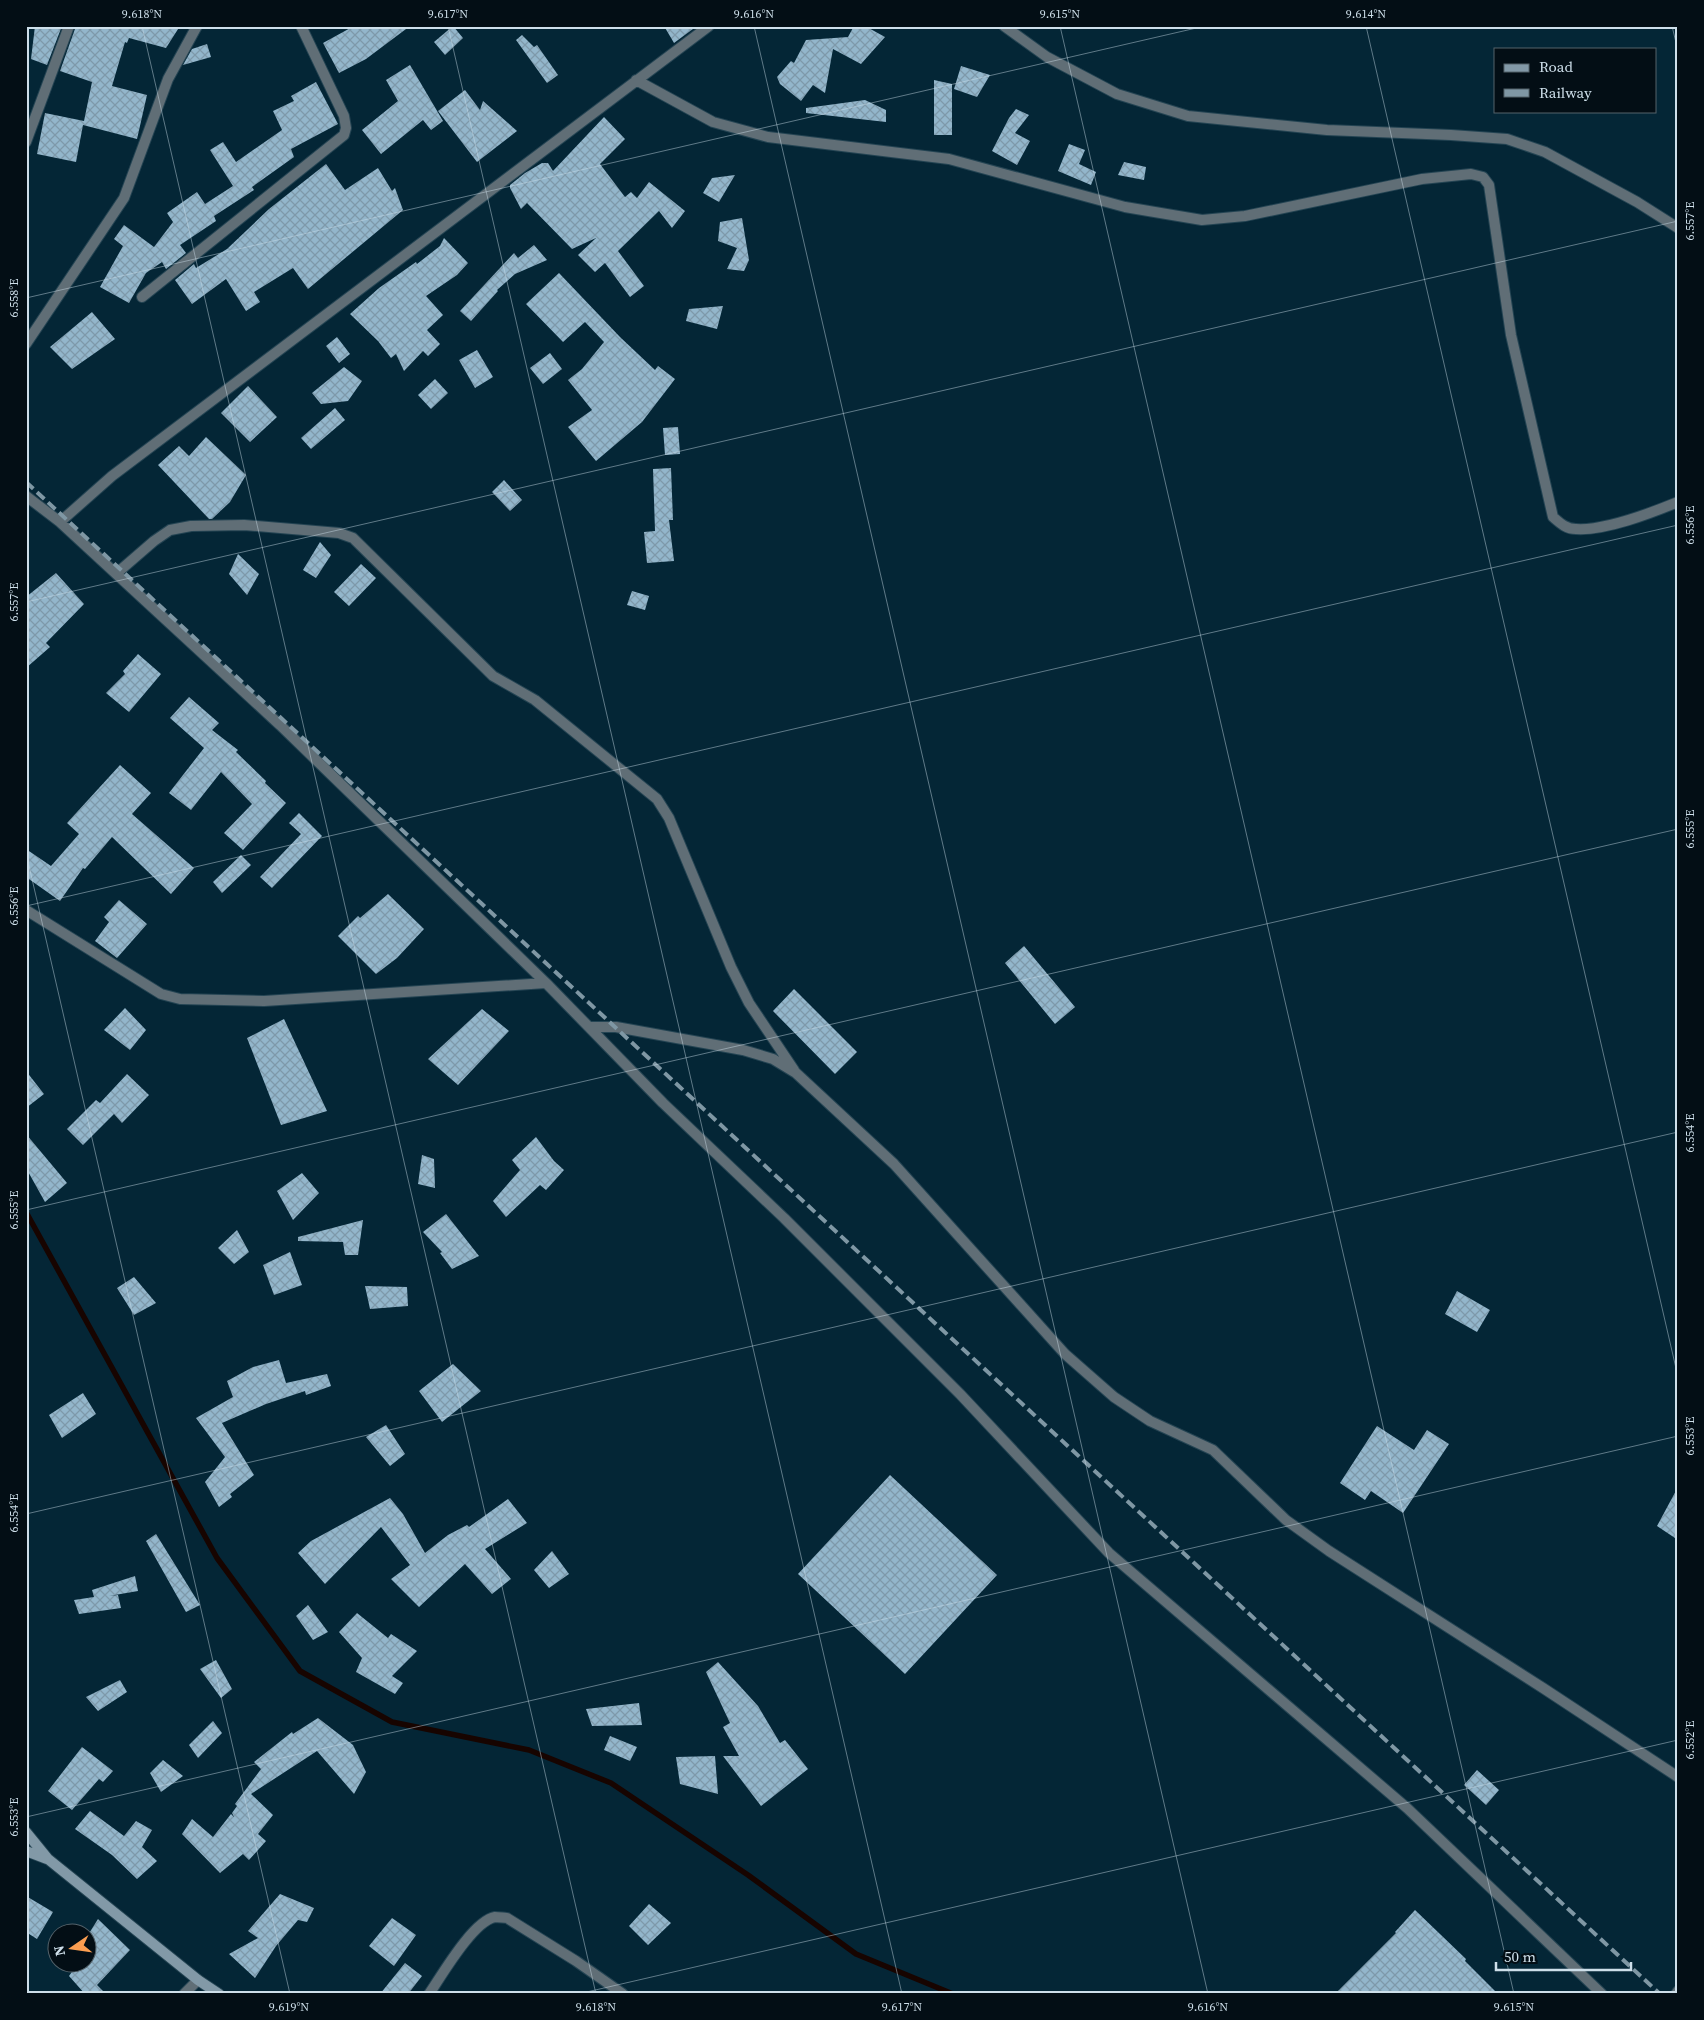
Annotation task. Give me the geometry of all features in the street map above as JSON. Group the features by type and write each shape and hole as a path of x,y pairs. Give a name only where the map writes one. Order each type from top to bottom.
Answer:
{"main road":[{"path":"26,1832 48,1859 198,1980 219,1994"},
{"path":"26,1851 48,1859"}],"street":[{"path":"26,142 69,26"},
{"path":"26,344 124,198 168,79 197,26"},
{"path":"142,297 344,135 346,128 344,116 301,26"},
{"path":"60,522 112,476 708,26"},
{"path":"1004,26 1047,57 1117,94 1188,116 1328,130 1451,134 1507,140 1545,152 1637,202 1678,228"},
{"path":"636,80 713,122 768,136 949,159 1124,207 1202,220 1245,216 1422,179 1471,174 1483,177 1489,185 1511,335 1553,517 1562,526 1576,529 1607,525 1678,502"},
{"path":"26,496 60,522 280,724 546,983 662,1103 784,1218 960,1394 1109,1553 1407,1808 1602,1994"},
{"path":"117,574 154,541 170,530 191,526 244,525 339,533 354,538 493,676 535,700 657,799 669,818 749,1003 796,1073"},
{"path":"26,910 161,994 180,999 264,1001 546,983"},
{"path":"589,1027 616,1027 742,1050 774,1060 796,1073 894,1164 1065,1354 1114,1397 1158,1425 1213,1450 1286,1520 1329,1551 1678,1777"},
{"path":"429,1994 473,1932 496,1917 507,1918 576,1961 623,1994"},
{"path":"184,1994 198,1980"}],"building":[{"path":"35,26 62,26 47,65 31,59"},
{"path":"76,26 180,26 166,48 129,38 127,43 125,42 112,86 147,95 137,139 83,125 76,162 37,154 45,113 84,121 92,82 60,71"},
{"path":"354,26 410,26 366,59 339,73 323,43"},
{"path":"453,26 463,38 445,55 434,42"},
{"path":"664,26 697,26 674,43"},
{"path":"854,26 865,26 885,37 861,64 833,49 825,93 813,85 801,101 780,84 777,77 791,61 794,63 806,40 848,37"},
{"path":"522,35 534,47 537,45 558,75 547,83 516,40"},
{"path":"207,44 211,57 183,65 192,49"},
{"path":"410,65 443,121 431,130 423,120 381,154 362,130 398,101 386,80"},
{"path":"961,66 990,75 977,97 954,89"},
{"path":"934,80 952,84 952,135 934,135"},
{"path":"316,82 338,124 291,149 294,157 252,187 254,190 214,216 216,221 180,245 186,253 166,269 162,262 146,273 129,303 100,287 123,246 114,239 124,225 154,247 173,222 167,213 197,192 205,204 233,186 210,150 223,142 236,162 282,130 273,111 294,101 291,96"},
{"path":"465,90 480,110 483,101 517,131 477,162 438,111"},
{"path":"865,100 886,110 886,122 806,113 806,108"},
{"path":"1016,109 1029,115 1015,133 1030,141 1017,165 992,151 1009,118"},
{"path":"604,117 625,139 600,164 625,197 631,192 637,198 649,182 685,211 672,228 659,211 618,251 644,286 630,297 605,263 595,272 578,255 596,238 572,249 527,203 521,209 510,188 510,185 525,173 542,163 548,163 553,171"},
{"path":"1069,144 1085,150 1079,164 1096,172 1091,185 1058,171"},
{"path":"1124,162 1146,167 1144,180 1118,175"},
{"path":"326,164 345,190 378,168 392,191 395,188 403,210 308,289 293,268 254,292 260,302 246,311 226,279 192,304 175,280 194,264 196,268 227,249 269,209"},
{"path":"735,175 719,202 703,193 712,178"},
{"path":"742,218 749,260 744,271 727,269 737,248 718,241 720,222"},
{"path":"444,238 468,263 457,275 426,296 443,315 427,330 440,344 428,356 423,351 404,371 396,354 391,358 378,341 350,314 379,288 416,262 417,264 440,246"},
{"path":"534,245 547,260 515,274 497,290 471,321 460,311 514,253 518,258"},
{"path":"559,273 620,337 655,370 658,366 675,379 642,422 596,461 568,427 592,410 568,380 582,369 604,342 585,322 563,342 526,304"},
{"path":"723,306 717,329 686,321 689,309"},
{"path":"92,312 115,339 72,369 50,347"},
{"path":"337,337 350,354 339,363 326,346"},
{"path":"477,350 493,377 475,388 459,360"},
{"path":"550,353 562,369 543,384 530,368"},
{"path":"344,367 362,381 348,401 321,404 312,393"},
{"path":"435,379 448,393 431,409 418,395"},
{"path":"248,386 277,417 250,442 221,413"},
{"path":"335,408 345,420 311,449 301,438"},
{"path":"678,427 680,454 665,455 663,428"},
{"path":"206,437 246,475 230,502 212,519 209,519 158,465 179,446 189,456"},
{"path":"671,468 673,520 669,520 674,561 647,563 644,532 655,531 653,469"},
{"path":"504,480 522,500 510,511 492,492"},
{"path":"320,542 331,555 316,578 303,570"},
{"path":"238,554 259,574 247,595 229,574"},
{"path":"361,564 376,578 349,606 334,592"},
{"path":"56,573 84,604 46,643 50,647 26,668 26,597"},
{"path":"632,591 649,596 645,610 627,605"},
{"path":"138,654 161,674 129,712 106,693 125,674 123,671"},
{"path":"189,697 219,723 212,730 238,750 236,752 286,803 243,850 224,833 252,804 221,772 191,810 169,793 204,748 170,718"},
{"path":"120,765 151,793 132,814 194,868 171,894 112,837 85,869 83,868 60,901 26,877 26,849 51,866 79,834 67,823"},
{"path":"299,813 322,836 272,888 260,877 301,834 289,823"},
{"path":"241,855 251,865 222,893 213,882"},
{"path":"388,894 424,929 397,958 376,974 338,936 358,916 360,918"},
{"path":"119,900 147,924 117,958 95,941 109,922 104,917"},
{"path":"1024,946 1075,1007 1055,1024 1005,963"},
{"path":"794,989 857,1052 835,1074 773,1011"},
{"path":"125,1008 146,1030 130,1050 104,1030"},
{"path":"482,1009 509,1031 458,1085 428,1059"},
{"path":"284,1019 327,1111 281,1125 247,1038"},
{"path":"26,1071 44,1094 26,1108"},
{"path":"127,1074 149,1095 122,1123 114,1114 83,1145 67,1129 96,1100 100,1103"},
{"path":"26,1134 67,1183 45,1202 26,1168"},
{"path":"536,1137 554,1161 564,1170 546,1190 540,1185 506,1217 493,1201 520,1170 512,1160"},
{"path":"422,1155 434,1159 435,1188 418,1184"},
{"path":"302,1173 319,1193 293,1220 277,1191"},
{"path":"446,1214 479,1256 452,1269 440,1253 442,1252 423,1232"},
{"path":"363,1220 358,1255 345,1255 343,1242 298,1241 298,1237"},
{"path":"237,1230 249,1252 234,1264 218,1248"},
{"path":"290,1252 302,1285 274,1295 263,1265"},
{"path":"134,1277 156,1303 134,1315 117,1288"},
{"path":"365,1286 407,1287 408,1306 370,1309"},
{"path":"1457,1291 1490,1310 1477,1332 1445,1314"},
{"path":"279,1360 286,1383 327,1374 331,1386 306,1395 305,1391 266,1404 222,1423 254,1475 230,1494 232,1497 219,1507 205,1482 225,1457 196,1418 233,1397 227,1381 253,1367"},
{"path":"453,1364 481,1391 442,1422 419,1391"},
{"path":"83,1393 96,1414 62,1438 49,1415"},
{"path":"386,1425 405,1454 390,1466 366,1437"},
{"path":"1377,1426 1414,1450 1427,1430 1449,1444 1403,1513 1371,1491 1365,1500 1340,1483"},
{"path":"890,1475 997,1575 905,1674 798,1574"},
{"path":"1678,1487 1678,1540 1657,1526"},
{"path":"390,1498 403,1514 425,1553 448,1535 467,1525 469,1527 508,1499 527,1523 485,1549 511,1579 492,1594 465,1564 419,1607 391,1579 410,1565 381,1527 325,1584 298,1553 311,1541"},
{"path":"156,1534 200,1605 186,1612 146,1541"},
{"path":"552,1551 569,1574 549,1588 534,1570"},
{"path":"135,1576 138,1591 109,1596 118,1595 121,1608 79,1614 74,1600 94,1597 92,1590"},
{"path":"308,1605 328,1632 313,1640 296,1616"},
{"path":"357,1613 388,1638 391,1634 417,1651 392,1676 403,1683 395,1694 356,1672 362,1658 339,1632"},
{"path":"216,1660 232,1689 221,1698 200,1669"},
{"path":"718,1662 758,1706 780,1743 785,1740 808,1769 761,1806 723,1756 739,1756 723,1727 730,1723 706,1672"},
{"path":"120,1680 127,1692 98,1711 86,1697"},
{"path":"639,1703 642,1725 592,1726 586,1709"},
{"path":"318,1718 353,1745 366,1772 354,1794 317,1751 251,1794 273,1815 258,1834 266,1841 249,1860 243,1854 220,1873 182,1834 192,1819 213,1837 231,1814 234,1817 232,1813 237,1806 235,1804 261,1769 254,1762 292,1732 293,1734"},
{"path":"213,1721 222,1733 198,1758 189,1745"},
{"path":"610,1736 637,1747 630,1761 604,1750"},
{"path":"82,1747 113,1771 103,1782 99,1779 72,1810 48,1791"},
{"path":"715,1756 718,1794 680,1784 676,1757"},
{"path":"163,1760 183,1776 161,1792 150,1773"},
{"path":"1477,1770 1499,1790 1486,1805 1464,1785"},
{"path":"90,1811 124,1836 136,1821 152,1830 142,1847 157,1861 137,1879 112,1855 75,1829"},
{"path":"280,1894 314,1908 307,1922 298,1920 276,1946 255,1978 229,1954 258,1938 248,1931"},
{"path":"26,1896 53,1912 37,1939 26,1932"},
{"path":"649,1904 671,1923 648,1945 629,1926"},
{"path":"1415,1910 1466,1959 1465,1961 1498,1994 1335,1994 1396,1933"},
{"path":"392,1918 416,1935 394,1966 369,1946"},
{"path":"98,1919 130,1950 97,1985 106,1994 85,1994 69,1976 72,1972 98,1972 98,1922 96,1922"},
{"path":"405,1963 422,1976 408,1994 380,1994"}],"waterway":[{"path":"26,1212 217,1558 300,1671 392,1722 529,1750 611,1783 748,1875 856,1954 953,1994"}],"railway":[{"path":"26,482 1660,1994"}]}
